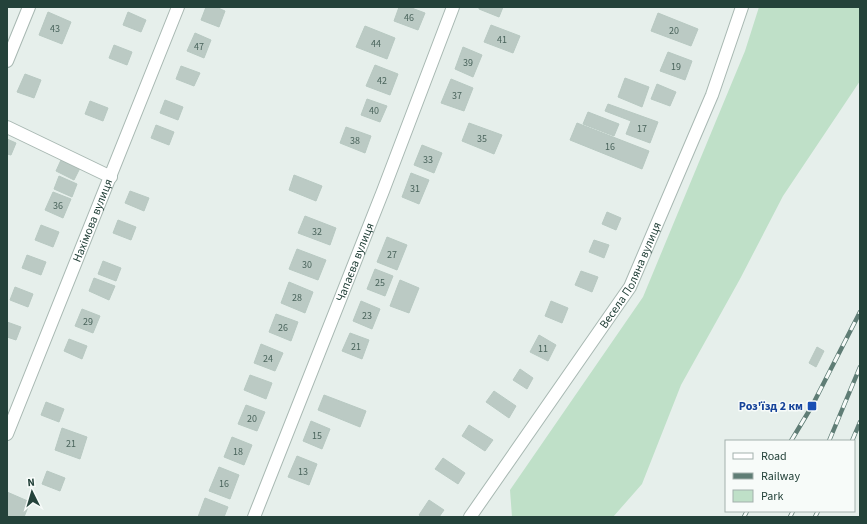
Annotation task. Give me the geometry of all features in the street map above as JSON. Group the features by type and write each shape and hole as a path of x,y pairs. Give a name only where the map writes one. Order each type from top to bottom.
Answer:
{"street":[{"path":"7,60 29,7"},
{"name":"Нахімова вулиця","path":"7,434 178,7"},
{"name":"Чапаєва вулиця","path":"254,517 383,191 453,7"},
{"name":"Весела Поляна вулиця","path":"470,517 630,287 712,95 742,7"},
{"path":"7,127 111,177"}],"green space":[{"path":"759,7 860,7 860,81 783,196 740,279 681,385 642,484 613,517 512,517 510,490 643,297 745,51"}],"building":[{"path":"206,7 216,7 225,11 219,27 201,20"},
{"path":"399,7 409,7 425,13 418,30 394,21"},
{"path":"479,7 503,7 499,17 479,9"},
{"path":"48,12 71,22 62,44 39,35"},
{"path":"128,12 146,20 141,32 123,25"},
{"path":"658,13 698,29 691,46 651,31"},
{"path":"491,25 520,36 513,53 484,42"},
{"path":"365,26 395,38 387,59 356,47"},
{"path":"195,33 211,40 204,58 187,51"},
{"path":"114,45 132,52 127,65 109,58"},
{"path":"463,47 482,55 473,77 455,69"},
{"path":"668,52 692,61 685,80 660,71"},
{"path":"375,65 398,74 390,95 366,86"},
{"path":"181,66 200,73 194,86 176,79"},
{"path":"25,74 41,80 34,98 17,92"},
{"path":"625,78 649,87 642,107 618,97"},
{"path":"451,79 473,88 464,111 441,103"},
{"path":"657,84 676,92 670,106 651,99"},
{"path":"367,99 387,106 380,122 361,115"},
{"path":"165,100 183,107 178,120 160,113"},
{"path":"90,101 108,108 103,121 85,114"},
{"path":"608,104 658,122 650,143 626,134 631,121 605,111"},
{"path":"588,112 619,124 614,136 583,124"},
{"path":"469,123 502,135 494,154 462,141"},
{"path":"577,123 649,151 642,169 570,140"},
{"path":"156,125 174,132 169,145 151,138"},
{"path":"346,127 371,136 365,153 340,143"},
{"path":"7,139 16,143 11,155 7,154"},
{"path":"422,145 442,153 434,173 414,165"},
{"path":"61,160 80,168 74,180 56,171"},
{"path":"411,173 429,180 419,204 402,197"},
{"path":"294,175 322,186 316,201 289,190"},
{"path":"59,176 77,184 72,197 54,189"},
{"path":"130,191 149,198 144,211 125,203"},
{"path":"53,192 71,199 63,218 45,210"},
{"path":"607,212 621,218 616,230 602,224"},
{"path":"305,216 336,228 330,245 298,233"},
{"path":"118,220 136,227 131,240 113,233"},
{"path":"41,225 59,232 53,247 35,240"},
{"path":"387,237 407,245 397,270 377,262"},
{"path":"594,240 609,245 604,258 589,252"},
{"path":"297,249 326,260 318,280 289,269"},
{"path":"27,255 46,262 41,275 22,268"},
{"path":"103,261 121,268 116,281 98,274"},
{"path":"375,269 393,276 385,296 367,289"},
{"path":"581,271 598,277 592,292 575,285"},
{"path":"94,278 115,286 109,300 89,291"},
{"path":"400,280 419,288 409,313 390,306"},
{"path":"289,282 313,292 305,313 281,303"},
{"path":"15,287 33,294 28,307 10,300"},
{"path":"361,301 380,309 372,329 353,321"},
{"path":"551,301 568,308 562,323 545,316"},
{"path":"82,309 100,316 93,333 75,326"},
{"path":"276,314 298,322 291,341 269,332"},
{"path":"7,322 21,327 16,340 7,337"},
{"path":"350,333 369,340 362,359 342,351"},
{"path":"539,335 556,345 548,361 530,352"},
{"path":"69,339 87,346 82,359 64,351"},
{"path":"261,344 283,353 275,371 254,363"},
{"path":"817,347 824,351 816,367 809,363"},
{"path":"520,369 533,378 527,389 513,380"},
{"path":"250,375 272,383 266,399 244,390"},
{"path":"494,391 516,406 509,418 486,402"},
{"path":"324,395 366,411 360,427 318,410"},
{"path":"46,402 64,409 59,422 41,415"},
{"path":"246,405 265,412 257,431 238,424"},
{"path":"311,421 330,429 322,449 303,441"},
{"path":"469,425 493,440 485,451 462,436"},
{"path":"62,428 87,437 80,459 55,450"},
{"path":"232,437 252,445 244,465 224,457"},
{"path":"297,456 317,464 309,485 288,477"},
{"path":"443,458 465,473 458,484 435,469"},
{"path":"219,467 239,475 230,499 209,491"},
{"path":"47,471 65,478 60,491 42,484"},
{"path":"7,492 30,502 24,517 12,517 7,515"},
{"path":"205,498 228,507 224,517 198,517"},
{"path":"429,500 444,510 439,517 422,517 419,515"}],"railway":[{"path":"792,440 812,406 860,312"},
{"path":"829,440 860,367"},
{"path":"852,440 860,422"},
{"path":"744,517 746,512"},
{"path":"790,517 792,512"},
{"path":"815,517 818,512"}],"place":[{"name":"Роз'їзд 2 км","path":"812,406"}]}
